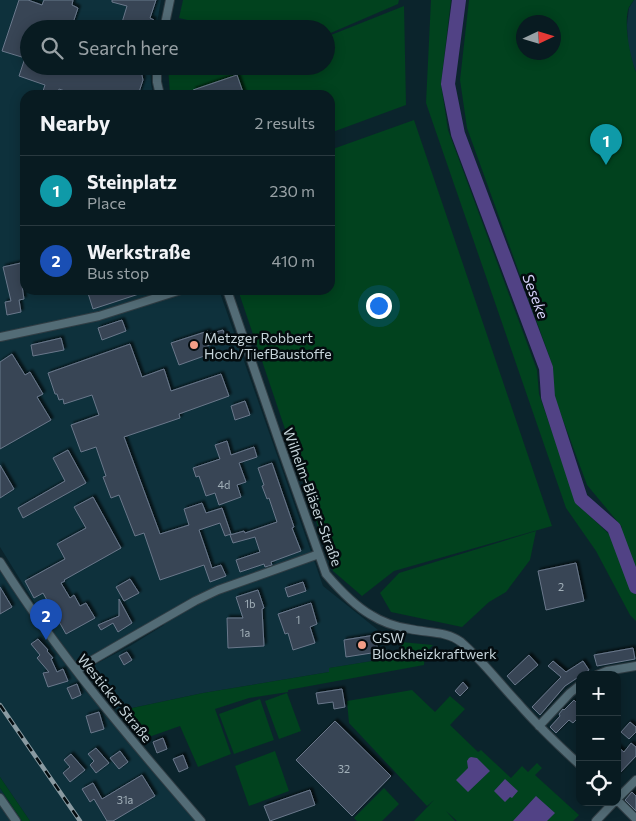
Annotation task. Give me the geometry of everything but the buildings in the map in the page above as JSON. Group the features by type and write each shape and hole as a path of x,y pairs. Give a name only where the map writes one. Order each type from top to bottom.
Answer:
{"street":[{"path":"166,20 170,0"},
{"path":"157,75 159,90"},
{"path":"0,337 99,316 165,295"},
{"name":"Wilhelm-Bläser-Straße","path":"228,295 326,574 335,585 371,616 409,629 452,636 476,658 539,726 576,761"},
{"path":"77,671 84,665 195,601 218,590 319,554"},
{"name":"Westicker Straße","path":"0,562 77,671 200,821"},
{"path":"607,671 636,666"},
{"path":"539,726 576,688"},
{"path":"621,795 636,780"},
{"path":"0,798 16,821"},
{"path":"621,805 636,819"},
{"path":"596,821 610,806"}],"shaded area":[{"path":"0,0 161,0 158,20 20,20 20,75 150,75 152,90 20,90 20,295 221,295 323,586 378,630 385,659 330,668 329,672 203,693 118,711 88,673 90,667 164,625 162,619 79,667 47,623 0,547"},
{"path":"634,0 636,0 636,72 628,45 627,25 629,8"},
{"path":"0,563 45,635 197,821 30,821 0,777"},
{"path":"471,757 477,758 490,771 468,792 456,780 468,768 467,761"},
{"path":"505,779 518,791 505,802 494,791"},
{"path":"0,788 22,821 0,821"},
{"path":"536,796 555,813 547,821 513,821"}],"green space":[{"path":"183,0 399,0 398,4 335,31 335,20 187,20 179,18"},
{"path":"431,0 451,0 441,84 448,130 537,370 539,394 577,504 610,535 615,546 622,527 587,485 553,393 552,364 467,128 460,80 469,0 634,0 627,13 627,30 636,72 636,621 630,615 596,551 566,508 426,103"},
{"path":"404,6 406,105 335,131 335,90 170,90 169,75 335,75 335,33"},
{"path":"414,120 552,526 394,571 362,596 333,571 240,295 335,295 335,148"},
{"path":"536,531 530,560 506,592 489,602 462,627 391,612 380,593 399,573"},
{"path":"401,642 433,645 425,653 424,665 249,698 215,709 231,754 198,767 180,726 146,738 144,735 140,739 118,711 203,693 329,672 329,668 403,656"},
{"path":"412,690 435,712 450,696 465,709 450,725 478,752 481,750 511,778 522,766 528,772 537,763 542,768 535,775 579,815 573,821 457,821 446,811 455,821 414,821 434,800 427,806 349,723 347,701"},
{"path":"287,693 301,731 279,739 265,701"},
{"path":"260,699 274,740 234,754 219,714"},
{"path":"275,751 289,791 249,806 235,766"},
{"path":"0,777 30,821 22,821 0,788"},
{"path":"384,788 399,804 382,821 357,821 354,818"}],"waterway":[{"name":"Seseke","path":"459,0 448,84 458,134 546,368 548,397 581,499 614,528 636,587"}],"railway":[{"path":"0,705 80,821"}],"place":[{"name":"Steinplatz","path":"606,165"},
{"name":"Metzger Robbert Hoch/TiefBaustoffe","path":"194,345"},
{"name":"Werkstraße","path":"46,640"},
{"name":"GSW Blockheizkraftwerk","path":"362,645"}]}
